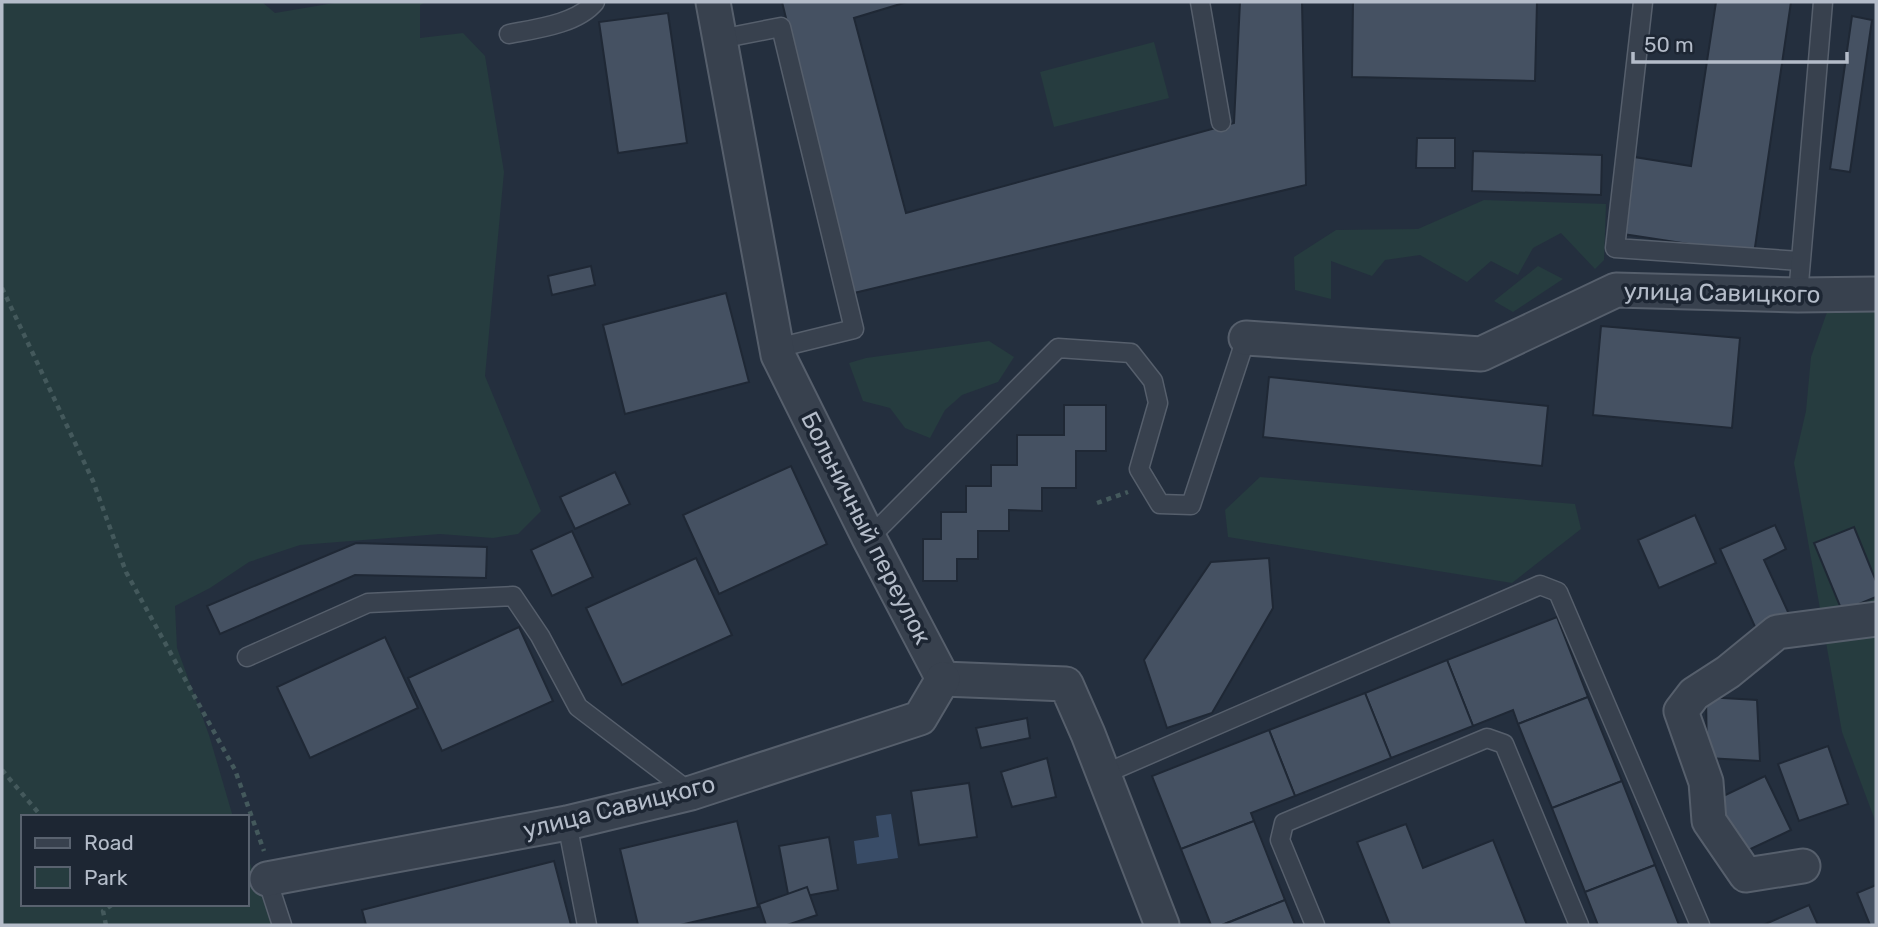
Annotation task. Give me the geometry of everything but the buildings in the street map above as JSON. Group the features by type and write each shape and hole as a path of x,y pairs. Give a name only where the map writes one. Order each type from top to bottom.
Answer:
{"street":[{"name":"Больничный переулок","path":"713,2 777,348 869,538 943,680"},
{"name":"улица Савицкого","path":"1246,338 1481,354 1616,290 1798,295 1876,294"},
{"path":"1803,866 1746,875 1709,821 1706,782 1681,711 1694,694 1728,672 1777,632 1876,619"},
{"name":"улица Савицкого","path":"270,878 567,823 691,793 920,718 943,680"},
{"path":"943,680 1066,684 1162,925"}],"lane":[{"path":"509,34 558,24 591,7 595,2"},
{"path":"1200,2 1221,122"},
{"path":"1643,2 1615,248 1800,261"},
{"path":"1798,295 1824,2"},
{"path":"720,39 780,27 854,329 777,348"},
{"path":"869,538 1058,348 1131,354 1153,380 1158,403 1139,469 1160,504 1191,505 1246,338"},
{"path":"1104,774 1540,585 1558,592 1700,925"},
{"path":"247,657 368,603 513,596 540,636 578,708 691,793"},
{"path":"1315,925 1280,840 1284,823 1487,738 1504,744 1579,925"},
{"path":"567,823 587,925"},
{"path":"270,878 282,925"}],"path":[{"path":"2,288 93,481 126,572 234,770 270,878"},
{"path":"1097,503 1149,485"},
{"path":"2,770 40,815"},
{"path":"106,925 103,911 111,906"}],"green space":[{"path":"2,2 262,2 275,13 340,2 426,2 420,5 420,38 463,33 485,56 504,172 485,376 541,511 518,534 493,538 440,534 300,545 249,562 210,588 175,606 177,648 209,735 232,815 21,815 21,906 248,906 248,858 272,925 2,925"},
{"path":"1154,42 1169,98 1054,127 1040,72"},
{"path":"1484,200 1606,204 1604,260 1595,269 1561,233 1533,248 1518,275 1491,261 1467,282 1420,255 1385,260 1372,276 1331,261 1331,299 1295,290 1294,257 1336,230 1418,229"},
{"path":"1538,266 1563,279 1513,312 1494,301"},
{"path":"1840,276 1876,293 1876,823 1842,732 1794,463 1806,411 1811,357"},
{"path":"989,341 1014,357 998,382 962,395 945,410 930,438 905,428 890,408 863,401 849,363 866,358"},
{"path":"1260,477 1575,504 1581,529 1512,583 1228,537 1225,510"}],"water":[{"path":"891,814 898,858 857,864 854,841 879,837 876,816"}]}
